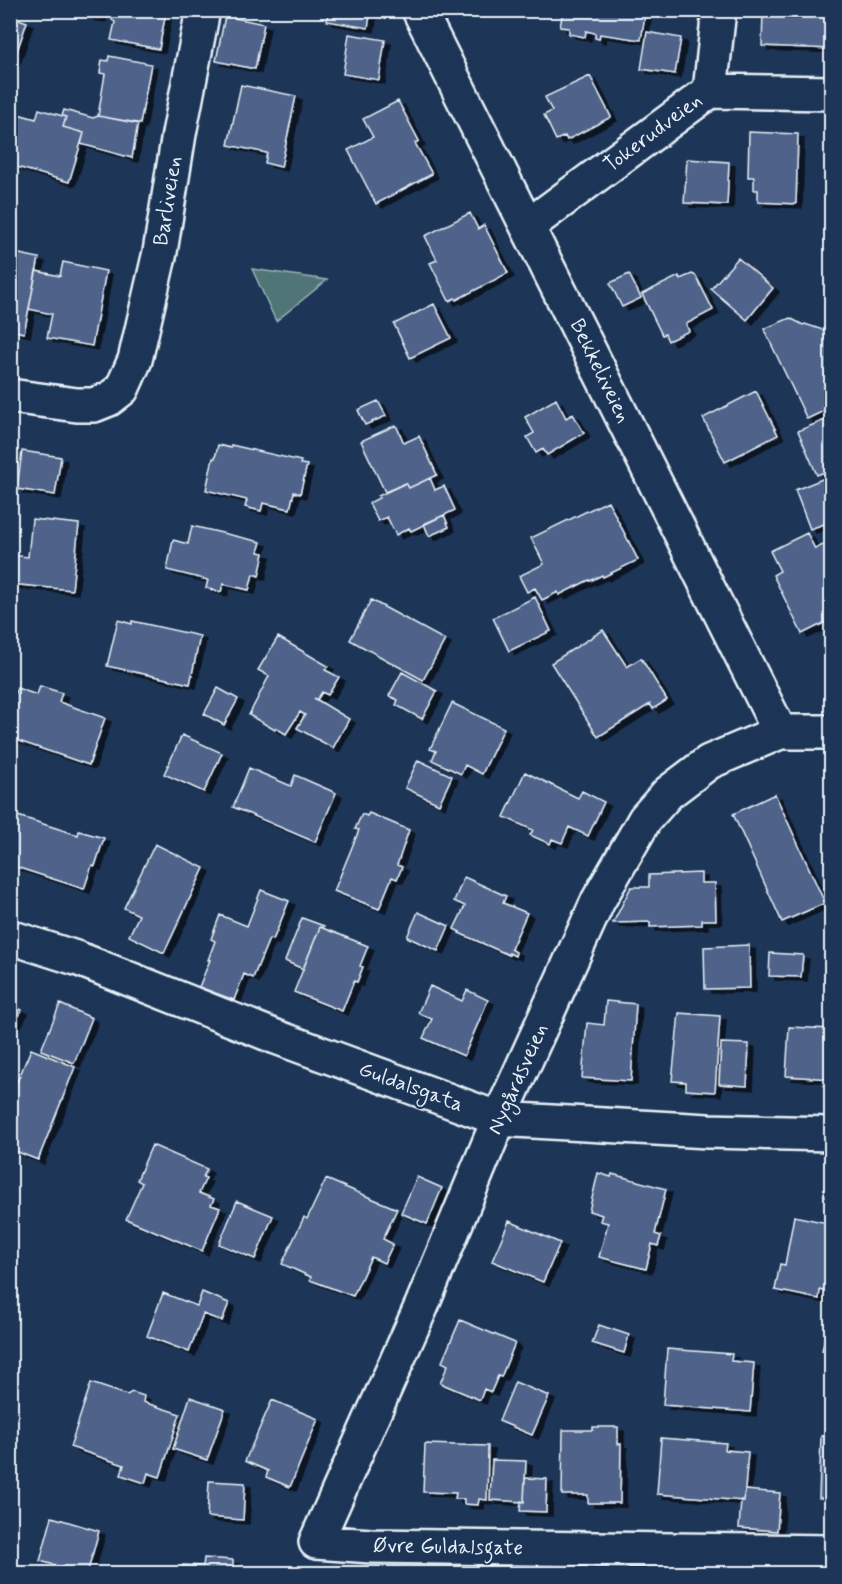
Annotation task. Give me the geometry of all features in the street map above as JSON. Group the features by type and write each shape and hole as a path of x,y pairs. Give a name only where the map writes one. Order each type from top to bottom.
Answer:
{"street":[{"name":"Barliveien","path":"10,396 77,405 94,405 109,399 122,389 135,360 160,252 179,134 203,10"},
{"name":"Bekkeliveien","path":"419,10 780,732"},
{"path":"710,91 719,10"},
{"name":"Tokerudveien","path":"528,226 710,91 831,93"},
{"name":"Nygårdsveien","path":"316,1542 422,1305 499,1119 598,901 645,819 668,794 709,762 780,732 831,732"},
{"name":"Guldalsgata","path":"10,937 79,959 276,1036 499,1119 708,1131 831,1134"},
{"name":"Øvre Guldalsgate","path":"316,1542 371,1546 831,1552"}],"green space":[{"path":"252,269 327,280 276,321"}],"building":[{"path":"88,10 101,10 100,18 88,16"},
{"path":"114,10 166,12 159,49 111,40 115,22 112,20"},
{"path":"328,10 371,10 368,28 327,21"},
{"path":"563,10 646,10 641,40 600,34 599,39 595,38 595,33 586,31 585,37 569,34 569,28 560,27"},
{"path":"763,10 832,10 832,49 762,46"},
{"path":"10,16 27,22 11,68 10,67"},
{"path":"225,16 264,24 255,69 216,61"},
{"path":"647,32 681,38 675,74 641,69"},
{"path":"349,34 385,40 379,80 343,74"},
{"path":"109,56 151,64 140,124 98,116 105,74 100,73 102,60 108,61"},
{"path":"590,76 611,117 567,140 565,136 556,140 544,115 552,111 545,97"},
{"path":"241,85 296,96 281,167 265,163 267,153 228,145"},
{"path":"398,101 419,141 415,143 432,174 376,204 348,150 373,137 363,119"},
{"path":"39,109 66,117 63,127 84,133 69,182 10,165 10,139 18,114 36,119"},
{"path":"64,110 93,118 98,116 138,123 132,158 81,144 84,133 63,127 66,117 62,116"},
{"path":"749,132 798,134 796,204 758,202 758,190 754,190 754,177 748,177"},
{"path":"687,159 729,162 727,205 684,203"},
{"path":"470,213 478,229 484,225 508,273 456,300 455,298 449,301 430,263 437,260 425,236"},
{"path":"10,252 39,258 24,333 10,330"},
{"path":"738,258 773,288 747,320 711,289"},
{"path":"63,262 106,271 92,346 47,338 52,314 29,309 36,271 60,276"},
{"path":"629,274 641,298 622,307 610,283"},
{"path":"692,274 696,276 713,310 686,324 689,331 668,341 665,334 662,335 642,294 679,276 680,279"},
{"path":"434,304 451,338 410,358 394,324"},
{"path":"790,318 803,325 832,333 832,407 807,419 764,329"},
{"path":"756,391 778,435 725,462 703,418"},
{"path":"556,399 566,418 573,414 584,433 547,455 543,449 536,453 527,437 534,433 525,417"},
{"path":"378,401 386,416 365,425 358,410"},
{"path":"832,417 832,469 817,475 798,431"},
{"path":"396,425 404,443 419,436 437,475 409,488 406,483 385,492 361,441"},
{"path":"218,445 231,448 231,445 301,461 300,464 307,465 300,494 294,492 290,509 263,503 261,511 245,507 247,500 206,490"},
{"path":"22,451 61,457 55,495 17,489"},
{"path":"832,475 832,537 830,537 824,524 810,529 795,490"},
{"path":"430,478 435,490 444,486 455,510 411,531 409,528 396,535 387,517 378,521 369,503 379,498 378,496 406,483 409,488"},
{"path":"608,501 638,560 603,577 602,575 559,595 558,592 542,600 535,588 527,592 519,576 544,564 531,538"},
{"path":"444,515 449,527 429,536 424,524"},
{"path":"32,519 79,524 72,590 10,584 11,555 28,557"},
{"path":"192,526 261,542 258,552 264,553 259,576 253,574 249,590 223,584 221,592 206,588 208,580 167,570 173,540 188,544"},
{"path":"807,533 815,549 827,543 832,552 832,570 827,572 832,581 832,600 829,601 832,607 832,619 802,634 773,575 780,571 770,551"},
{"path":"535,597 551,631 509,651 493,618"},
{"path":"371,600 445,640 423,680 350,640"},
{"path":"118,620 200,636 190,684 107,666"},
{"path":"603,630 627,667 641,658 667,700 653,709 650,704 598,737 551,663"},
{"path":"278,637 328,666 325,670 339,677 328,695 322,692 317,700 349,719 333,748 297,728 305,715 300,712 286,734 249,715 269,676 258,670"},
{"path":"402,672 437,691 422,719 396,705 398,700 389,696"},
{"path":"40,686 62,693 59,702 105,718 89,765 10,738 10,708 17,688 37,695"},
{"path":"218,688 238,699 224,725 204,714"},
{"path":"452,703 504,728 482,774 465,765 461,774 432,760 436,751 430,749"},
{"path":"182,735 222,753 204,792 164,774"},
{"path":"418,760 452,776 439,804 405,788"},
{"path":"249,768 291,786 295,775 336,793 315,842 233,807"},
{"path":"525,772 578,798 582,791 604,802 588,836 569,827 562,843 552,839 550,844 530,835 533,830 504,817"},
{"path":"775,794 825,903 782,922 733,814"},
{"path":"369,813 409,830 397,865 402,867 397,879 392,877 379,909 334,891 359,830 355,829 362,814 367,816"},
{"path":"18,816 78,835 79,831 104,838 95,866 92,865 84,889 10,865 10,839"},
{"path":"10,819 16,821 10,839"},
{"path":"155,844 204,868 164,953 129,936 139,915 124,908"},
{"path":"701,873 701,883 715,883 716,920 702,920 702,925 650,927 650,922 613,923 631,887 649,887 649,875"},
{"path":"464,877 506,896 503,903 527,913 511,949 516,952 515,956 454,929 465,906 454,901"},
{"path":"261,890 289,901 273,940 269,939 253,978 244,974 234,1000 199,987 210,960 208,960 215,941 211,939 220,915 247,926"},
{"path":"418,912 449,926 438,951 407,937"},
{"path":"302,918 324,926 320,927 303,969 285,961"},
{"path":"320,927 368,946 360,966 363,967 357,982 354,981 342,1011 294,992"},
{"path":"749,945 750,988 705,989 704,947"},
{"path":"770,953 803,955 801,977 769,976"},
{"path":"430,986 462,1001 467,990 488,1000 464,1056 423,1038 432,1019 418,1013"},
{"path":"606,1001 636,1004 631,1081 582,1078 587,1023 604,1025"},
{"path":"10,1004 22,1010 10,1030"},
{"path":"60,1004 92,1018 74,1063 41,1050"},
{"path":"679,1013 720,1016 715,1092 686,1090 686,1082 672,1081"},
{"path":"789,1027 832,1029 832,1091 831,1079 786,1076"},
{"path":"721,1043 749,1044 747,1086 719,1084"},
{"path":"31,1049 75,1067 38,1160 10,1149 10,1099"},
{"path":"152,1145 207,1169 203,1177 206,1178 199,1193 214,1199 211,1205 220,1208 202,1251 126,1219 142,1183 137,1180"},
{"path":"598,1173 611,1177 612,1174 666,1189 655,1234 661,1236 658,1246 652,1244 646,1269 599,1257 608,1223 600,1221 602,1215 589,1211"},
{"path":"417,1177 442,1188 427,1224 401,1213"},
{"path":"326,1179 397,1209 383,1239 393,1244 384,1263 371,1257 353,1296 310,1280 311,1277 282,1264 304,1217 307,1219"},
{"path":"237,1201 273,1216 255,1259 219,1244"},
{"path":"794,1216 832,1224 832,1250 824,1291 820,1290 819,1299 775,1290 780,1264 785,1265"},
{"path":"509,1221 560,1243 543,1282 492,1261"},
{"path":"202,1292 229,1303 222,1321 203,1314 189,1352 147,1336 163,1293 197,1306"},
{"path":"460,1320 515,1343 501,1377 498,1376 491,1392 484,1389 480,1400 440,1383 448,1365 442,1362"},
{"path":"828,1321 832,1321 832,1354 822,1351"},
{"path":"599,1325 629,1335 624,1353 592,1343"},
{"path":"667,1349 732,1354 731,1361 754,1363 750,1412 663,1405"},
{"path":"515,1382 549,1396 532,1435 499,1421"},
{"path":"91,1383 127,1395 132,1392 144,1396 143,1402 180,1414 160,1477 148,1473 145,1483 121,1475 124,1465 70,1447"},
{"path":"190,1397 225,1409 207,1460 173,1449"},
{"path":"272,1400 318,1419 290,1487 266,1477 268,1471 245,1461"},
{"path":"593,1427 618,1427 618,1444 621,1444 620,1503 588,1503 588,1495 562,1495 563,1430 593,1430"},
{"path":"821,1436 832,1436 832,1498 819,1498"},
{"path":"661,1438 726,1443 725,1450 748,1452 744,1501 657,1494"},
{"path":"425,1444 488,1446 487,1500 479,1499 478,1505 464,1504 464,1499 455,1499 456,1493 423,1492"},
{"path":"492,1460 526,1461 524,1502 490,1500"},
{"path":"525,1478 547,1479 546,1512 520,1511 521,1501 524,1502"},
{"path":"209,1481 245,1483 243,1520 207,1517"},
{"path":"745,1490 780,1493 777,1531 739,1528 741,1500 744,1501"},
{"path":"52,1517 99,1531 87,1574 40,1561"},
{"path":"204,1558 233,1560 233,1568 246,1568 246,1574 171,1574 172,1568 182,1569 183,1565 203,1566"}]}
